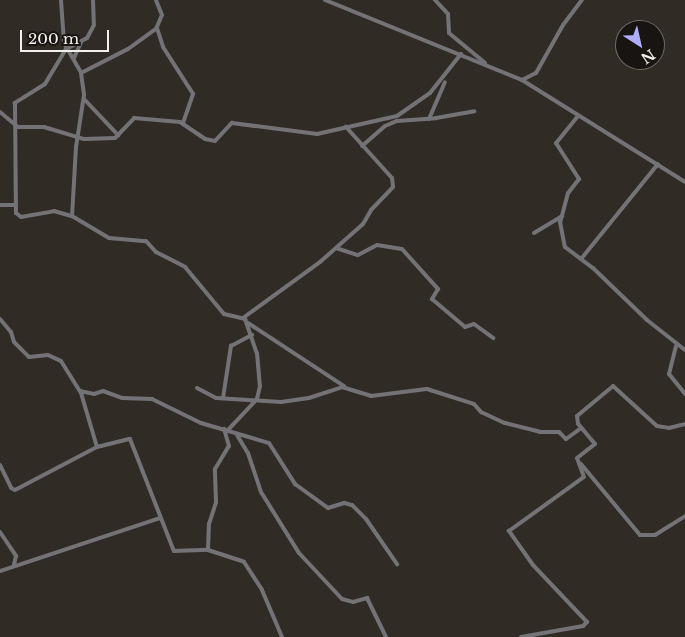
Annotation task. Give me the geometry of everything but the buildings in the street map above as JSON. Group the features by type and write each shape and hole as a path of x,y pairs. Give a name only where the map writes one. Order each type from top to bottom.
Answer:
{"street":[{"path":"61,0 62,31 66,49 74,58 80,74 84,99 77,138 72,216"},
{"path":"93,0 94,25 87,38 66,49 45,84 15,103 16,213 21,217 54,211 72,216 109,238 146,241 156,252 185,267 224,314 244,320 259,333 346,387 371,396 418,389 434,391 474,404 482,412 504,423 540,432 559,432 566,440 581,428"},
{"path":"80,74 128,49 157,28 162,15 156,0"},
{"path":"325,0 522,80 685,182"},
{"path":"435,0 448,14 449,33 489,67"},
{"path":"522,80 536,73 563,25 582,0"},
{"path":"157,28 164,47 193,94 183,123"},
{"path":"74,58 81,42"},
{"path":"0,112 15,125 44,127 77,138 112,139 134,118 183,123 206,139 215,141 232,123 313,134 388,120 409,109 442,80 461,54"},
{"path":"430,119 445,82"},
{"path":"84,99 118,135"},
{"path":"362,146 392,123 404,119 430,119 474,111"},
{"path":"578,116 556,144 579,180 568,194 562,216 560,228 565,248 581,259 676,346 685,350"},
{"path":"244,320 250,310 284,291 363,224 394,185 392,178 346,127"},
{"path":"581,259 658,164"},
{"path":"0,205 15,205"},
{"path":"534,233 562,216"},
{"path":"336,248 358,255 377,245 402,249 438,289 432,296 433,300 466,328 476,326 493,338"},
{"path":"0,319 11,332 14,342 29,357 48,355 59,360 80,391 97,447"},
{"path":"226,430 257,399 259,379 252,335 244,320"},
{"path":"223,398 231,346 252,335"},
{"path":"676,346 669,374 685,394"},
{"path":"578,460 596,444 581,428 577,416 612,386 657,426 668,428 685,424"},
{"path":"198,388 210,396 281,402 309,398 346,387"},
{"path":"80,391 94,394 103,391 122,398 152,399 237,435 269,443 295,484 325,507 332,509 346,502 352,505 366,519 397,564"},
{"path":"208,550 209,524 216,502 215,469 230,446 226,430"},
{"path":"237,435 246,449 265,499 307,563 345,601 367,598 386,637"},
{"path":"0,465 11,488 15,490 97,447 125,439 131,440 174,552 208,550 244,562 262,590 282,637"},
{"path":"578,460 640,535 655,535 685,516"},
{"path":"521,637 583,626 587,622 528,558 509,531 583,478 585,475 578,460"},
{"path":"0,571 160,518"},
{"path":"0,532 15,553 14,565"}]}
